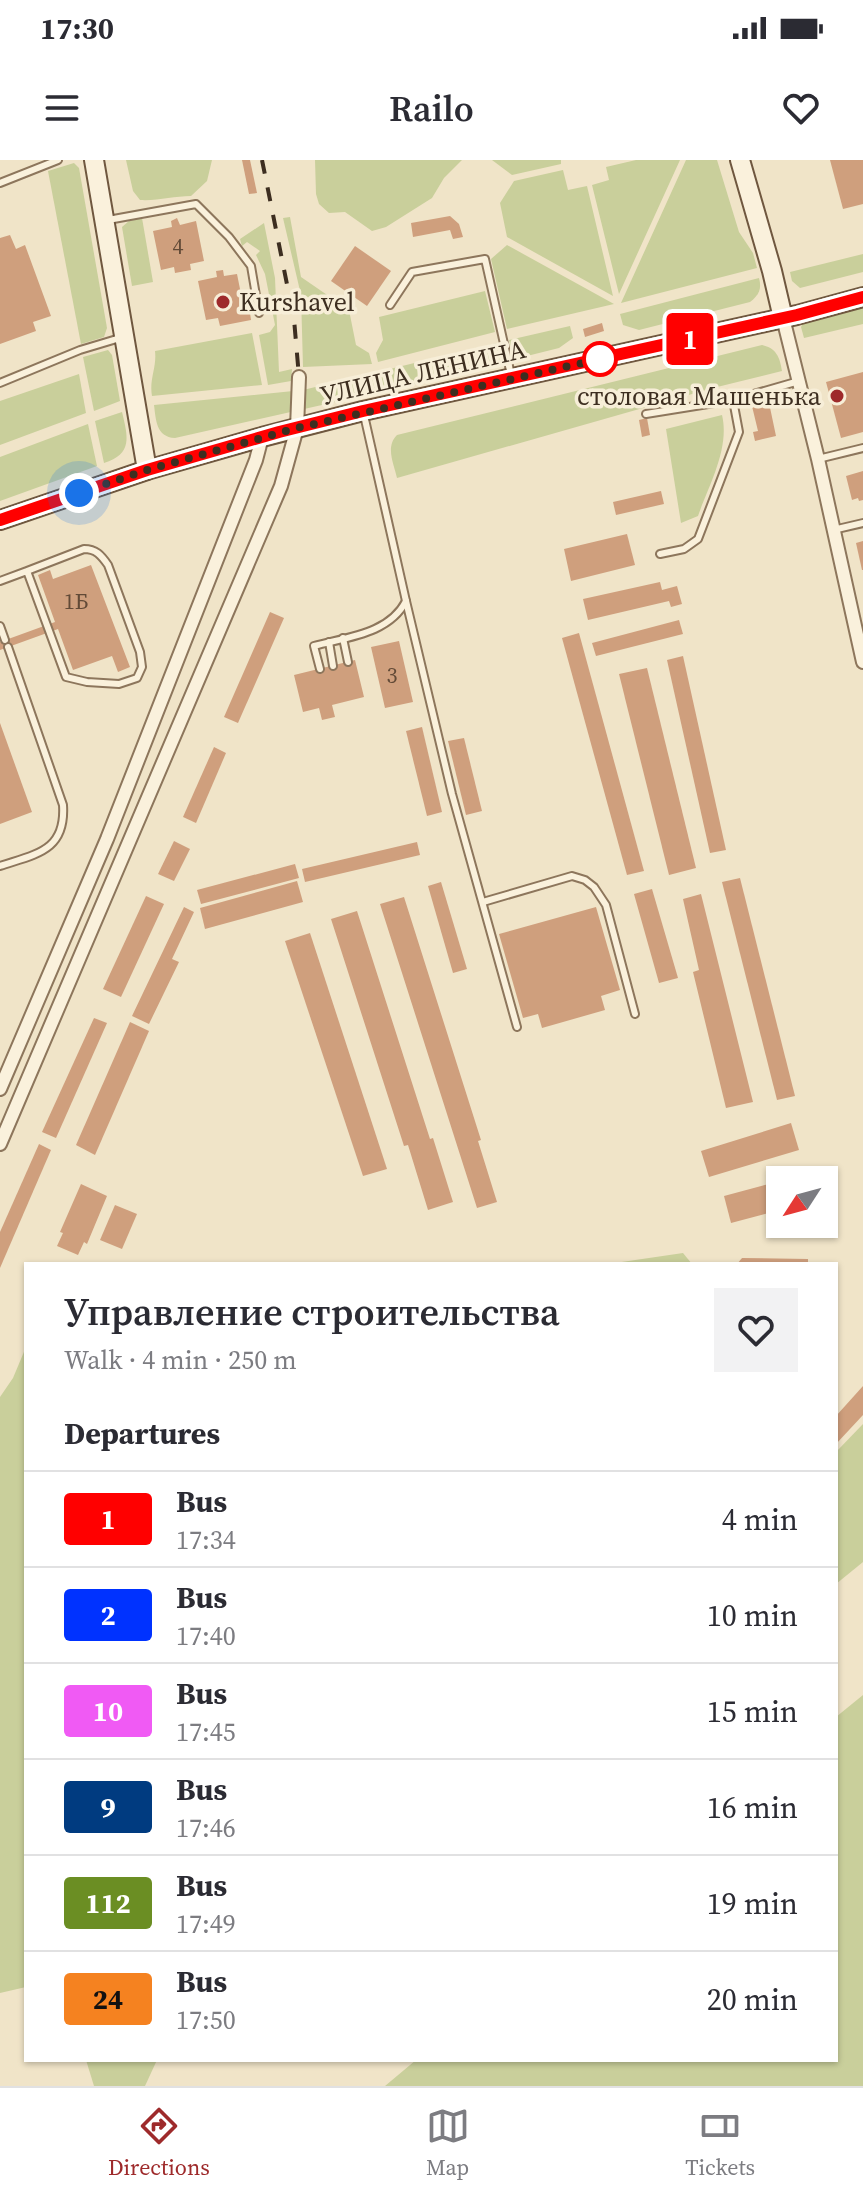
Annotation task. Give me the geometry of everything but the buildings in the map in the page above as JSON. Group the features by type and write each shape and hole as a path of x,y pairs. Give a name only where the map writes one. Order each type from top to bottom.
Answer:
{"main road":[{"path":"94,160 147,470"},
{"path":"740,160 783,318"},
{"name":"УЛИЦА ЛЕНИНА","path":"0,520 147,470 262,437 363,411 783,318 863,297"}],"street":[{"path":"783,318 863,662"},
{"path":"0,1144 272,507 288,465 297,428 299,377"},
{"path":"0,1089 107,839 256,460 262,437"}],"lane":[{"path":"0,183 58,160"},
{"path":"104,221 196,204 229,237 251,266 259,313"},
{"path":"390,305 412,272 485,259 512,379"},
{"path":"0,383 80,350 124,337"},
{"path":"646,414 733,400 799,381"},
{"path":"660,554 684,549 698,539 739,432 733,400"},
{"path":"363,411 452,794 517,1027"},
{"path":"818,459 863,448"},
{"path":"833,530 863,523"},
{"path":"0,581 84,549 92,549 101,555 108,565 140,652 142,667 137,678 119,684 66,677 27,571"},
{"path":"320,669 314,646 387,624 401,611 406,601"},
{"path":"0,626 63,805 64,819 59,836 47,849 0,866"},
{"path":"343,638 348,662"},
{"path":"329,642 333,666"},
{"path":"483,902 572,876 585,880 606,905 635,1014"}],"green space":[{"path":"126,160 212,160 207,181 191,196 140,200 133,191"},
{"path":"315,160 462,160 444,178 432,198 386,227 372,231 345,212 329,213 319,204"},
{"path":"492,160 561,160 561,164 512,175"},
{"path":"636,160 680,160 619,294 592,185 609,180 606,167"},
{"path":"686,160 717,160 739,232 753,253 757,268 621,303"},
{"path":"74,163 79,168 107,328 104,337 81,344 48,171"},
{"path":"563,170 568,190 587,186 613,296 507,237 500,203 514,181"},
{"path":"290,217 301,277 349,310 356,345 369,353 372,364 303,367 301,295 283,218"},
{"path":"142,218 153,282 132,286 122,227 129,221"},
{"path":"264,223 275,278 279,372 292,369 291,381 268,385 259,335 270,332 275,325 265,274 256,255 260,251 247,242 242,246 240,239"},
{"path":"507,245 614,304 507,329 491,259"},
{"path":"863,254 863,272 800,288 792,281 790,272"},
{"path":"759,278 759,292 750,302 639,330 623,325 620,314"},
{"path":"485,291 495,332 378,362 376,353 383,340 379,317"},
{"path":"863,307 863,324 804,338 801,327 804,321"},
{"path":"570,326 573,338 559,348 523,357 515,354 509,340"},
{"path":"252,333 262,385 152,396 155,351"},
{"path":"497,343 500,359 491,367 175,438 164,435 157,422 154,405 303,390"},
{"path":"762,345 776,354 782,371 397,478 391,450 397,435"},
{"path":"108,350 112,355 120,401 94,411 83,357"},
{"path":"79,374 86,413 0,445 0,401"},
{"path":"122,412 127,437 124,450 104,463 95,421"},
{"path":"722,415 723,440 713,479 698,516 681,523 666,429"},
{"path":"88,424 97,466 0,501 0,457"},
{"path":"683,1253 690,1262 622,1262"},
{"path":"24,1352 24,1987 0,1993 0,1397 13,1378"},
{"path":"863,1424 863,1562 838,1582 838,1450"},
{"path":"863,1695 863,2086 385,2086 414,2062 838,2062 838,1715"},
{"path":"87,2062 156,2062 145,2086 94,2086"}],"railway":[{"path":"262,160 294,319 299,377"}],"bus line":[{"name":"1","path":"0,520 147,470 297,428 797,315 863,297"}],"place":[{"name":"Kurshavel","path":"223,302"},
{"name":"cтоловая Машенька","path":"837,396"}],"route":[{"path":"79,493 147,470 363,411 600,359"}]}
